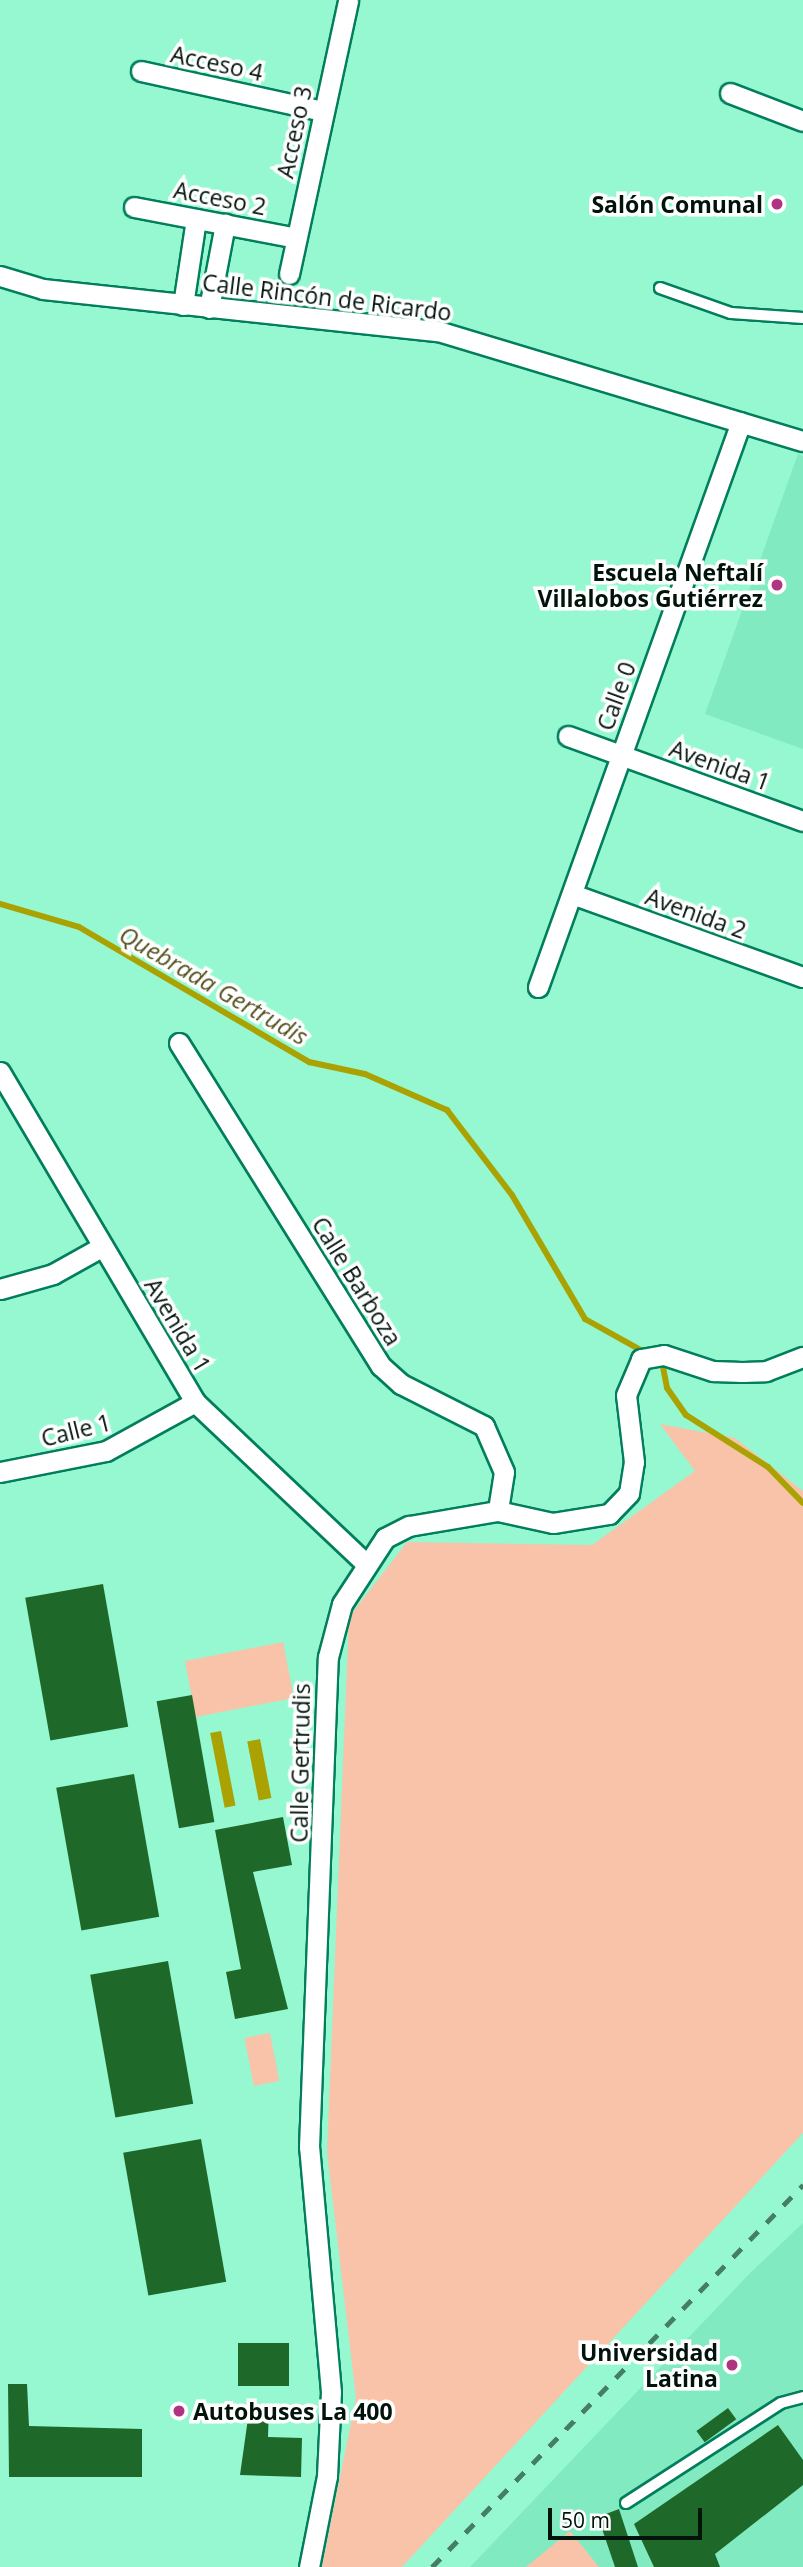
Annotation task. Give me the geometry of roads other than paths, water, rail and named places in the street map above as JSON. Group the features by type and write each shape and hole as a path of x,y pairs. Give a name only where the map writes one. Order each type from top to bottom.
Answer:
{"street":[{"name":"Acceso 3","path":"289,274 348,0"},
{"name":"Acceso 4","path":"141,71 323,111"},
{"path":"730,93 803,121"},
{"name":"Acceso 2","path":"134,206 296,238"},
{"path":"183,305 196,219"},
{"path":"209,308 225,224"},
{"name":"Calle Rincón de Ricardo","path":"0,276 43,289 438,331 803,441"},
{"name":"Calle 0","path":"538,987 741,422"},
{"name":"Avenida 1","path":"568,736 803,821"},
{"name":"Avenida 2","path":"572,894 803,977"},
{"name":"Calle Barboza","path":"178,1043 381,1366 401,1384 484,1426 504,1472 498,1511"},
{"name":"Avenida 1","path":"0,1072 7,1094 103,1246 195,1402 365,1563"},
{"path":"0,1289 53,1274 103,1246"},
{"name":"Calle Gertrudis","path":"309,2567 327,2476 331,2392 309,2147 328,1657 342,1604 365,1563 386,1538 409,1526 498,1511 552,1523 609,1514 629,1493 634,1462 628,1386 641,1359 664,1355 713,1371 766,1371 803,1357"},
{"name":"Calle 1","path":"0,1472 106,1451 195,1402"}],"lane":[{"path":"660,288 731,313 803,318"},
{"path":"626,2503 781,2403 803,2397"}],"waterway":[{"name":"Quebrada Gertrudis","path":"0,904 79,927 309,1062 365,1074 447,1110 512,1195 585,1319 646,1353"},
{"name":"Quebrada Gertrudis","path":"662,1362 667,1388 686,1415 768,1467 803,1503"}],"railway":[{"path":"432,2567 803,2185"}],"place":[{"name":"Salón Comunal","path":"777,204"},
{"name":"Escuela Neftalí Villalobos Gutiérrez","path":"777,585"},
{"name":"Universidad Latina","path":"732,2365"},
{"name":"Autobuses La 400","path":"179,2411"}]}
